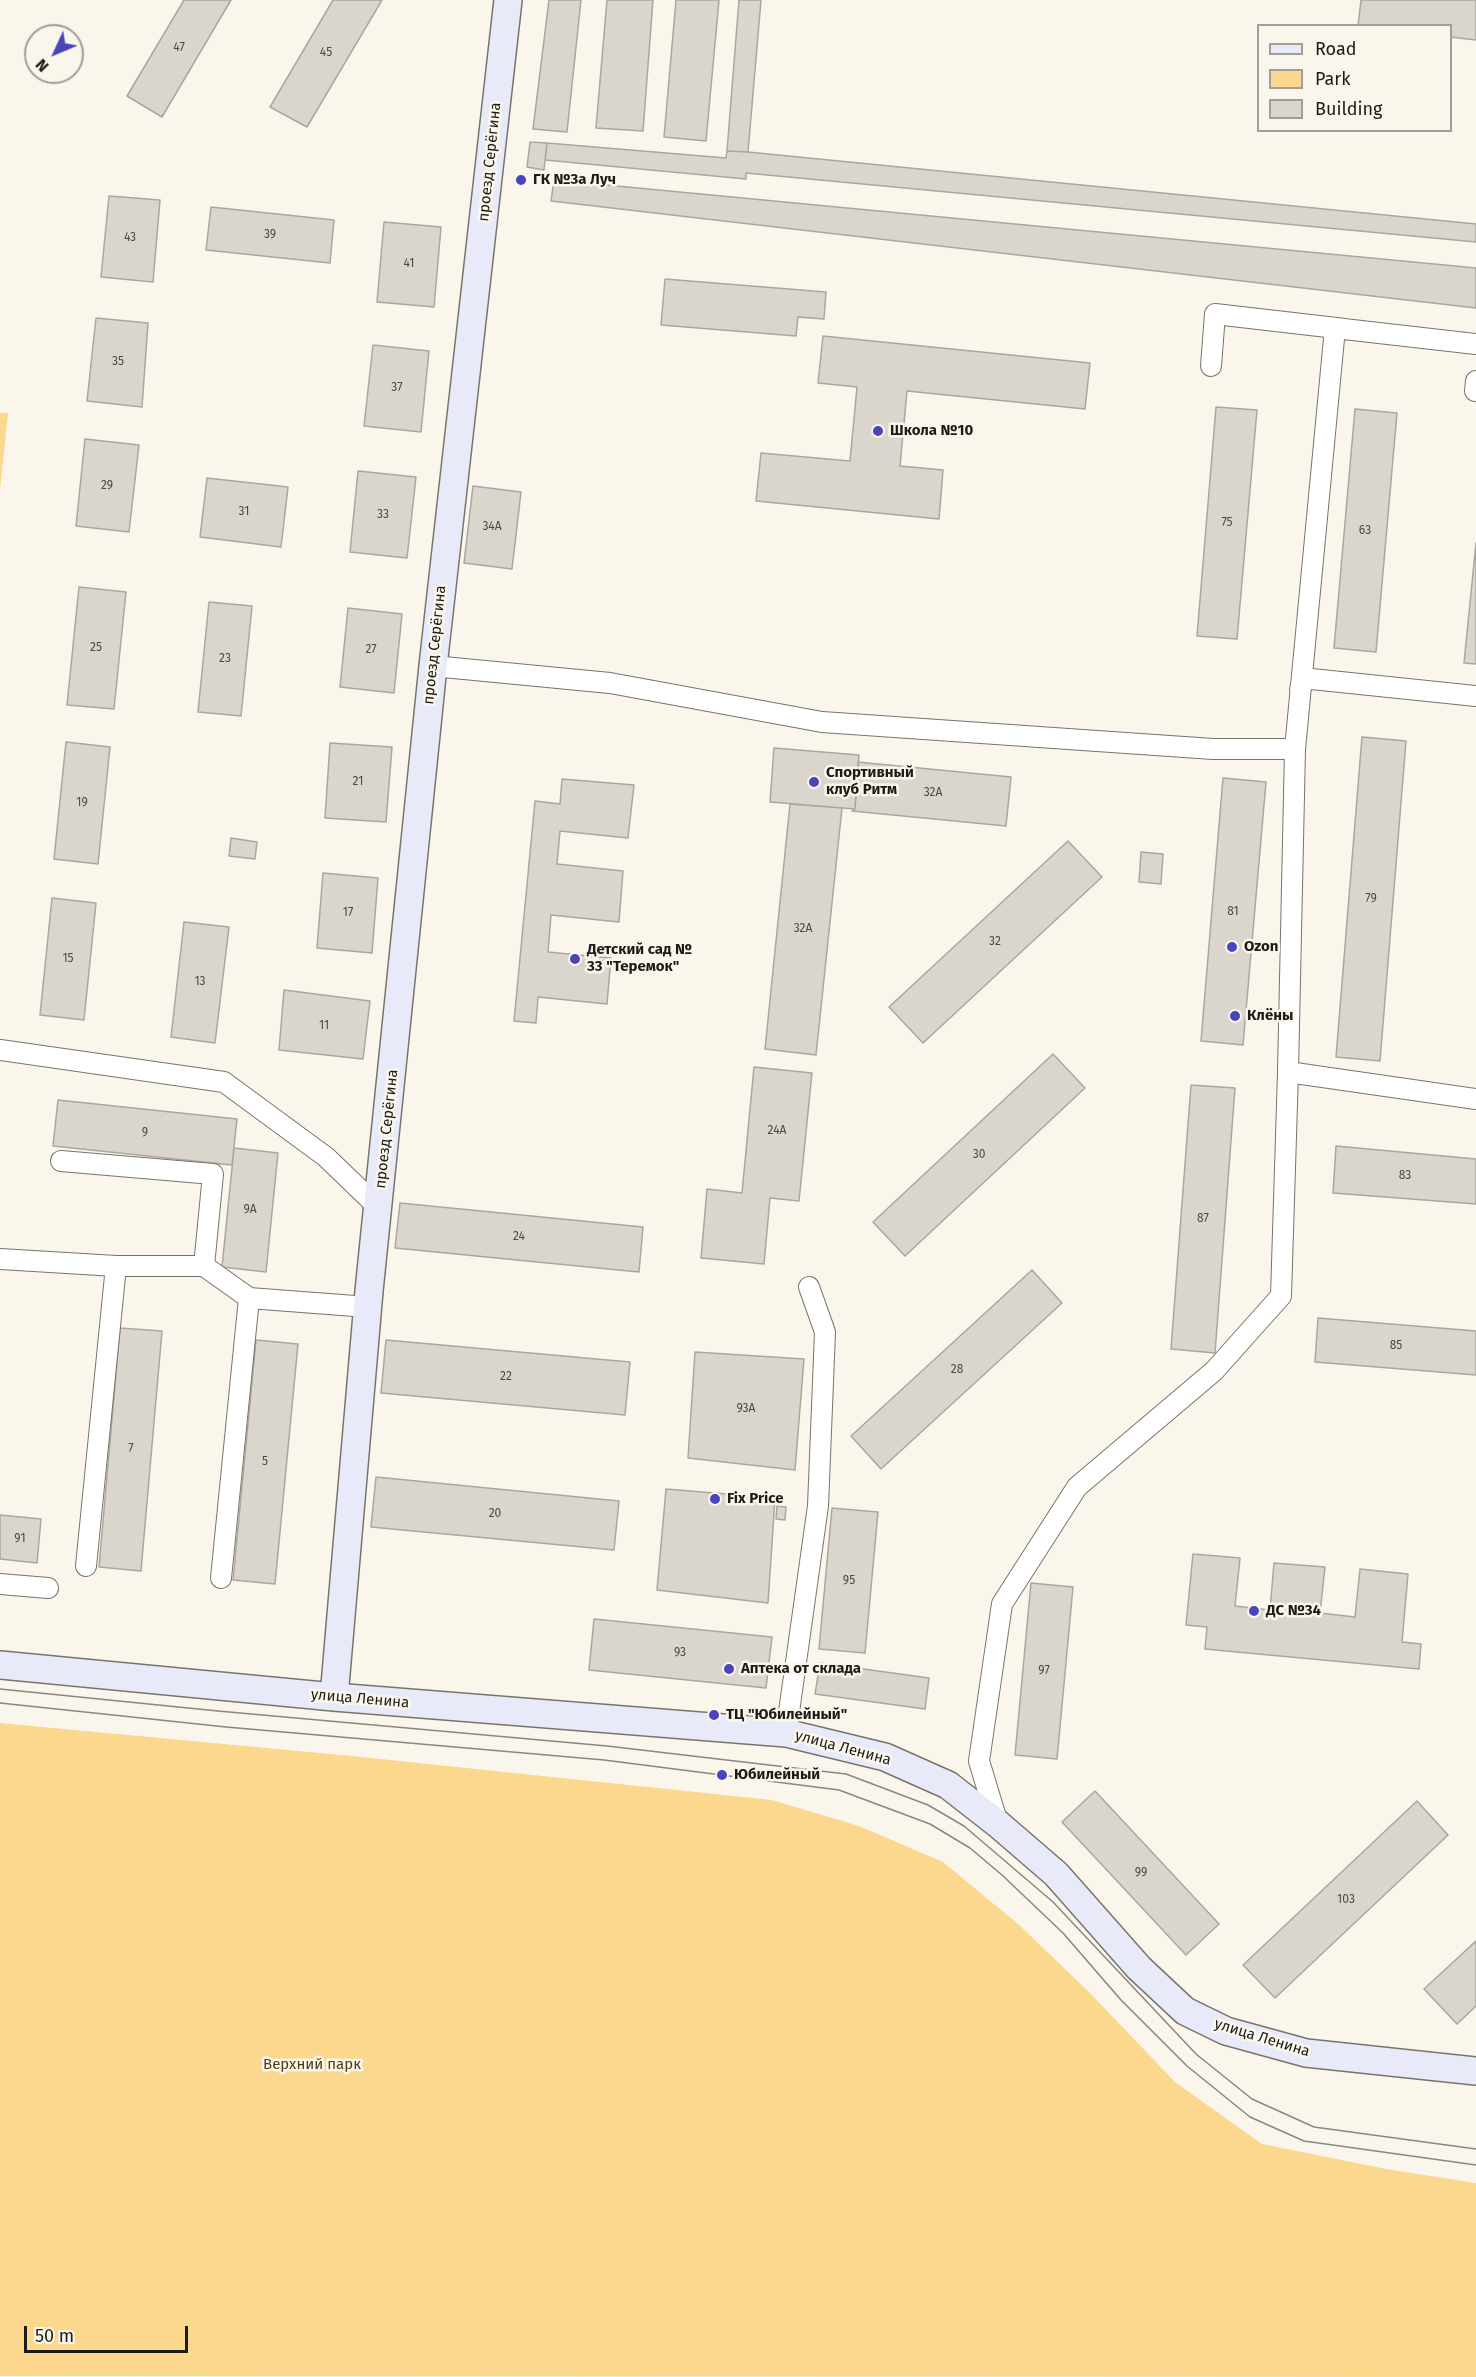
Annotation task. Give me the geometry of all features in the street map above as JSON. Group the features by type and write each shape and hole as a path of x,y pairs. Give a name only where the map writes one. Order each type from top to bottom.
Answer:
{"street":[{"name":"проезд Серёгина","path":"334,1697 368,1299 433,666 508,0"},
{"path":"1211,366 1215,314 1476,344"},
{"path":"998,1824 979,1761 1002,1604 1077,1487 1214,1371 1281,1296 1295,749 1335,328"},
{"path":"433,666 610,683 822,722 1213,749 1295,749"},
{"path":"1302,678 1476,696"},
{"path":"0,1050 224,1082 326,1157 379,1208"},
{"path":"1288,1072 1476,1099"},
{"path":"61,1161 213,1174 204,1266"},
{"path":"0,1259 116,1266 204,1266 249,1298 368,1299"},
{"path":"86,1566 116,1266"},
{"path":"786,1734 819,1495 825,1332 810,1287"},
{"path":"221,1578 249,1298"},
{"path":"0,1584 48,1588"},
{"name":"улица Ленина","path":"0,1665 334,1697 786,1734 885,1757 948,1785 998,1824 1056,1874 1139,1968 1185,2011 1226,2031 1306,2054 1476,2071"}],"green space":[{"path":"0,413 8,413 0,490"},
{"name":"Верхний парк","path":"0,1723 352,1756 772,1800 859,1826 943,1862 1018,1924 1088,1991 1175,2082 1262,2144 1386,2169 1476,2183 1476,2377 0,2376"}],"building":[{"path":"184,0 231,0 162,117 127,96"},
{"path":"333,0 382,0 307,127 270,107"},
{"path":"549,0 581,0 567,132 533,129"},
{"path":"607,0 653,0 643,131 596,128"},
{"path":"676,0 719,0 706,141 664,137"},
{"path":"739,0 761,0 748,152 727,151"},
{"path":"1361,0 1476,0 1476,40 1452,37 1452,24 1358,24"},
{"path":"530,142 547,143 544,170 527,167"},
{"path":"547,143 726,158 727,151 748,152 1476,224 1476,242 746,173 746,179 545,160"},
{"path":"554,180 1476,268 1476,308 551,201"},
{"path":"109,196 160,200 153,282 101,277"},
{"path":"211,207 334,220 330,263 206,250"},
{"path":"384,222 441,227 434,307 377,302"},
{"path":"665,279 826,292 824,319 798,317 796,336 661,325"},
{"path":"96,318 148,323 142,407 87,401"},
{"name":"Школа №10","path":"823,336 1090,363 1085,409 907,391 900,466 943,470 939,519 756,501 761,453 850,461 857,387 818,383"},
{"path":"373,345 429,351 421,432 364,426"},
{"path":"1216,407 1257,410 1237,639 1197,636"},
{"path":"1355,409 1397,413 1376,652 1334,648"},
{"path":"85,439 139,445 129,532 76,526"},
{"path":"358,471 416,477 407,558 350,552"},
{"path":"207,478 288,487 281,547 200,537"},
{"path":"473,486 521,492 512,569 464,563"},
{"path":"1476,543 1476,664 1464,663"},
{"path":"79,587 126,592 114,709 67,705"},
{"path":"209,602 252,606 241,716 198,712"},
{"path":"348,608 402,614 394,693 340,687"},
{"path":"1362,737 1406,741 1380,1061 1336,1057"},
{"path":"66,742 110,747 98,864 54,859"},
{"path":"330,743 392,747 386,822 325,818"},
{"name":"Спортивный клуб Ритм","path":"774,748 859,755 855,809 770,802"},
{"path":"858,762 1011,777 1006,826 852,811 855,809"},
{"path":"1223,778 1266,782 1243,1045 1201,1041"},
{"path":"562,779 634,785 628,838 560,831 557,864 623,871 619,922 551,915 548,952 611,958 607,1004 538,997 536,1023 514,1021 535,801 560,804"},
{"path":"790,804 842,808 816,1055 765,1049"},
{"path":"231,838 257,842 255,859 229,856"},
{"path":"1068,841 1102,877 923,1043 889,1007"},
{"path":"1141,852 1163,854 1161,884 1139,882"},
{"path":"323,873 378,878 372,953 317,948"},
{"path":"52,898 96,903 84,1020 40,1015"},
{"path":"184,922 229,927 215,1043 171,1037"},
{"path":"284,990 370,1001 363,1059 279,1050"},
{"path":"1053,1054 1085,1088 905,1256 873,1222"},
{"path":"754,1067 812,1073 799,1201 770,1198 764,1264 701,1258 707,1189 742,1193"},
{"path":"1191,1085 1235,1088 1215,1353 1171,1349"},
{"path":"58,1100 237,1119 232,1165 53,1146"},
{"path":"1336,1146 1476,1159 1476,1204 1333,1193"},
{"path":"234,1148 278,1153 266,1272 222,1267"},
{"path":"400,1203 643,1227 639,1272 395,1248"},
{"path":"1032,1270 1062,1303 881,1469 851,1436"},
{"path":"1318,1318 1476,1331 1476,1375 1315,1362"},
{"path":"120,1328 162,1331 141,1571 99,1567"},
{"path":"256,1340 298,1344 275,1584 233,1580"},
{"path":"386,1340 630,1362 625,1415 381,1393"},
{"path":"695,1352 804,1359 795,1470 688,1458"},
{"path":"376,1477 619,1501 614,1550 371,1527"},
{"path":"666,1489 775,1498 768,1603 657,1590"},
{"path":"777,1506 786,1507 785,1520 776,1519"},
{"path":"832,1508 878,1512 865,1653 819,1649"},
{"path":"0,1515 41,1519 37,1563 0,1559"},
{"name":"ДС №34","path":"1193,1554 1240,1558 1235,1606 1270,1610 1274,1563 1325,1567 1320,1613 1355,1617 1360,1569 1408,1574 1402,1642 1421,1644 1419,1669 1205,1649 1207,1627 1186,1625"},
{"path":"1031,1583 1073,1587 1057,1759 1015,1755"},
{"path":"594,1619 772,1637 766,1688 589,1670"},
{"path":"820,1663 929,1678 925,1709 815,1694"},
{"path":"1095,1791 1219,1924 1186,1955 1062,1822"},
{"path":"1417,1801 1448,1835 1275,1998 1243,1965"},
{"path":"1476,1941 1476,2006 1457,2024 1424,1989"}],"tram line":[{"path":"0,1689 607,1746 846,1774 928,1805 964,1826 1053,1902 1196,2054 1252,2099 1314,2127 1476,2149"},
{"path":"0,1703 226,1727 604,1760 839,1790 930,1824 970,1848 1063,1933 1121,2000 1187,2066 1250,2117 1304,2141 1476,2165"}],"place":[{"name":"ГК №3а Луч","path":"521,180"},
{"name":"Школа №10","path":"878,431"},
{"name":"Спортивный клуб Ритм","path":"814,782"},
{"name":"Ozon","path":"1232,947"},
{"name":"Детский сад № 33 \"Теремок\"","path":"575,959"},
{"name":"Клёны","path":"1235,1016"},
{"name":"Fix Price","path":"715,1499"},
{"name":"ДС №34","path":"1254,1611"},
{"name":"Аптека от склада","path":"729,1669"},
{"name":"ТЦ \"Юбилейный\"","path":"714,1715"},
{"name":"Юбилейный","path":"722,1775"}]}
